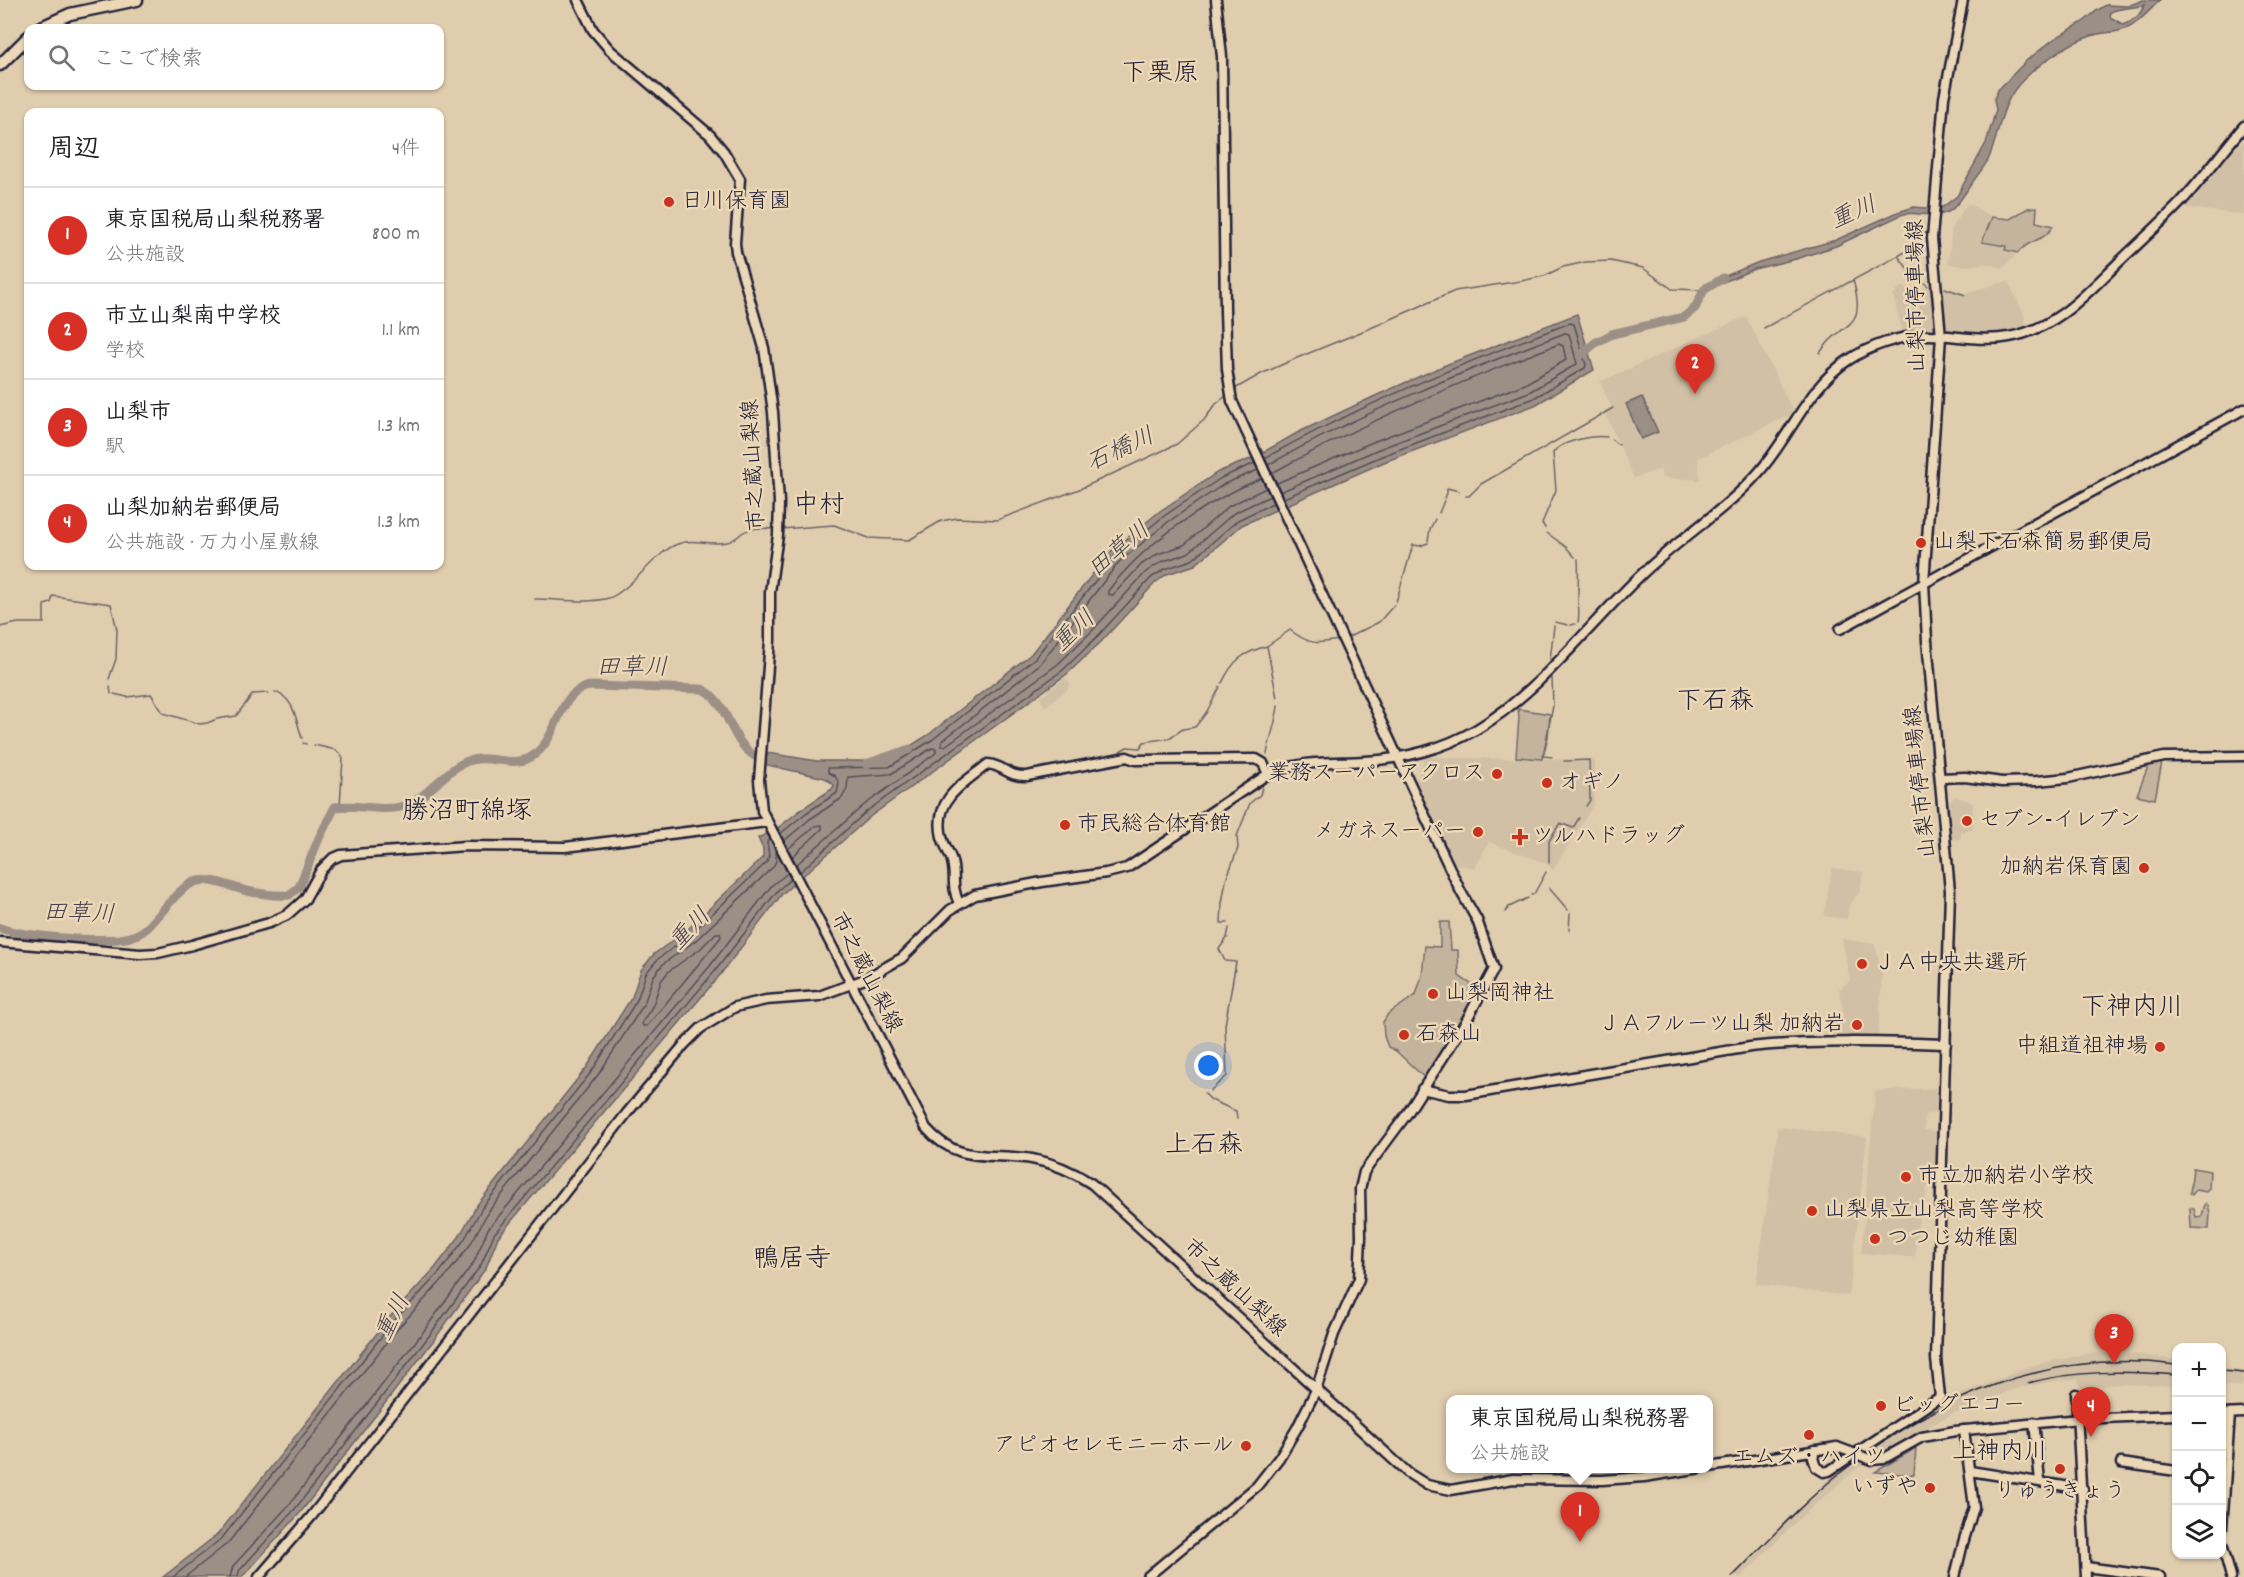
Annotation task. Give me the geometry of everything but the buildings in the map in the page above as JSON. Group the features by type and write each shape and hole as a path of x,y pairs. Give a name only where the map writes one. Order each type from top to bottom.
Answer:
{"highway":[{"path":"48,24 70,14 136,0"},
{"path":"0,65 24,41"}],"street":[{"name":"市之蔵山梨線","path":"578,0 588,21 603,43 710,135 724,152 740,179 735,243 764,348 777,462 778,529 770,592 770,641 760,766 759,794 762,811 917,1114 932,1136 959,1152 975,1156 1018,1157 1041,1161 1083,1178 1099,1190 1414,1479 1438,1489 1462,1489 1513,1479 1602,1480 1669,1473"},
{"path":"1147,1577 1257,1486 1279,1458 1316,1390 1334,1334 1359,1279 1361,1180 1364,1172 1407,1114 1465,1023 1494,969 1477,920 1461,892 1232,401 1229,388 1225,300 1222,57 1216,0"},
{"name":"山梨市停車場線","path":"1815,1450 1813,1458 1816,1467 1824,1472 1829,1471 1940,1397 1936,1359 1950,891 1924,584 1941,336 1932,238 1948,70 1963,0"},
{"path":"259,1577 311,1517 576,1178 684,1045 701,1028 735,1007 766,1000 819,996 851,984 902,958 959,903 985,892 1127,868 1268,774 1305,762 1364,761 1398,757 1433,749 1477,729 1513,704 1642,574 1747,486 1770,460 1823,383 1844,363 1883,344 1926,335 1984,339 2028,333 2063,314 2177,206 2244,126"},
{"path":"1840,629 2244,409"},
{"path":"1940,778 1965,777 2002,782 2037,781 2068,778 2164,757 2244,756"},
{"path":"959,903 953,892 951,859 942,836 941,815 944,802 988,764 997,765 1012,775 1027,776 1127,757 1135,760 1256,759 1263,763 1268,774"},
{"path":"0,942 117,953 158,952 205,942 284,918 305,899 321,870 332,859 341,855 466,846 565,847 769,825"},
{"path":"1422,1089 1466,1095 1750,1047 1790,1043 1831,1041 1946,1044"},
{"path":"2076,1394 2083,1489 2086,1577"},
{"path":"2226,1414 2244,1413"},
{"path":"1713,1466 1837,1447 1872,1460 1883,1459 1922,1437 1964,1430 2034,1422 2172,1415"},
{"path":"2034,1422 2040,1481"},
{"path":"1955,1577 1974,1507 1964,1430"},
{"path":"2121,1463 2172,1470"},
{"path":"1970,1471 2083,1489"},
{"path":"2226,1559 2231,1577"},
{"path":"2086,1567 2160,1577"}],"shaded area":[{"path":"2244,141 2244,215 2188,208 2181,202 2225,149 2235,148"},
{"path":"1968,203 1992,217 1982,242 2006,246 2005,251 2018,253 2003,268 1989,264 1964,266 1948,264 1952,226"},
{"path":"2037,207 2036,222 2053,226 2045,235 2022,248 2018,253 2005,250 2006,246 1982,242 1992,217 2010,219 2028,208"},
{"path":"2008,281 2023,312 2028,333 2008,337 1904,339 1893,296 1901,286 1920,296 1924,288 1943,288 1965,293"},
{"path":"1746,316 1795,415 1790,415 1698,458 1700,480 1662,478 1660,469 1634,478 1604,411 1611,407 1600,382"},
{"path":"1065,678 1070,683 1068,689 1045,707 1040,699 1042,696"},
{"path":"1518,709 1550,714 1548,737 1542,759 1516,757"},
{"path":"1425,757 1595,760 1594,804 1553,870 1545,863 1489,842 1475,868 1452,864 1416,782"},
{"path":"2162,762 2155,799 2137,795 2149,764"},
{"path":"1955,796 1973,803 1973,829 1961,832 1961,839 1946,840 1943,809"},
{"path":"1832,868 1863,872 1860,892 1849,904 1847,919 1824,916"},
{"path":"1440,922 1449,922 1451,950 1458,950 1459,976 1481,991 1427,1080 1396,1051 1388,1047 1383,1022 1388,1014 1416,995 1422,975 1425,946 1440,947"},
{"path":"1842,939 1875,944 1882,976 1878,1042 1831,1041 1831,1026 1844,1015 1839,989 1850,981"},
{"path":"1940,1088 1940,1113 1925,1114 1924,1130 1941,1132 1939,1187 1927,1187 1925,1209 1865,1206 1875,1091"},
{"name":"山梨県立山梨高等学校","path":"1778,1127 1867,1137 1849,1296 1756,1284"},
{"path":"2193,1168 2210,1171 2209,1189 2206,1192 2196,1190 2192,1195 2190,1193"},
{"path":"2205,1204 2208,1205 2210,1214 2209,1229 2191,1228 2190,1208 2194,1209 2196,1217 2202,1216"},
{"path":"1866,1211 1919,1215 1915,1256 1861,1253"},
{"path":"2092,1353 2133,1354 2172,1359 2172,1386 2121,1384 2079,1389 2078,1379 2055,1381 2014,1389 1953,1413 1857,1468 1801,1517 1741,1577 1730,1577 1836,1472 1883,1439 1946,1400 2034,1365"},
{"path":"2226,1368 2244,1371 2244,1382 2241,1386 2226,1386"},
{"path":"1916,1448 1914,1475 1875,1472"}],"water":[{"path":"2143,0 2160,0 2129,27 2078,41 2049,58 2024,79 2010,97 1987,162 1951,210 1937,215 1903,214 1836,246 1754,269 1719,284 1704,285 1759,262 1836,240 1898,212 1914,207 1940,209 1957,196 1986,143 1996,110 1994,99 1998,90 2026,61 2096,11 2106,5 2128,6","holes":["2145,5 2138,16 2124,25 2110,17 2111,12"]},
{"path":"1577,314 1594,370 1535,405 1384,462 1242,525 1195,565 1167,574 1155,583 1101,642 1067,674 871,816 782,894 720,975 498,1237 486,1268 434,1340 300,1513 247,1572 241,1577 163,1577 218,1534 389,1318 435,1268 459,1237 477,1205 587,1067 632,997 641,970 654,954 686,931 763,857 763,849 758,838 775,830 832,789 834,785 825,778 767,765 768,753 817,761 887,761 928,735 1031,654 1109,553 1160,511 1218,472 1253,458 1297,433 1443,366"},
{"path":"1642,397 1658,432 1641,439 1626,404"}],"waterway":[{"path":"1764,328 1909,250 1929,229"},
{"path":"1899,257 1910,272 1928,286"},
{"name":"石橋川","path":"1233,390 1261,374 1455,291 1544,276 1563,267 1586,262 1611,261 1643,268 1672,289 1704,290"},
{"name":"重川","path":"1580,356 1595,343 1612,334 1684,317 1695,308 1704,290 1723,278"},
{"path":"1820,353 1828,342 1855,317 1857,297 1853,280"},
{"path":"1945,288 1965,295"},
{"name":"石橋川","path":"781,529 834,525 869,538 909,540 941,521 957,518 997,520 1082,488 1177,444 1227,395"},
{"path":"1466,496 1469,496 1481,484 1613,408"},
{"path":"1545,528 1542,523 1556,490 1553,453 1563,445 1578,440 1607,437"},
{"path":"1612,440 1619,445"},
{"path":"1439,513 1447,488 1459,491"},
{"path":"1428,541 1435,519"},
{"name":"石橋川","path":"535,599 582,601 609,598 630,584 665,551 681,543 727,542 749,530 774,529"},
{"path":"1547,533 1575,557"},
{"path":"1396,602 1413,545 1420,546 1428,543"},
{"path":"1578,559 1578,622"},
{"path":"0,627 18,623 44,623 44,605 51,603 53,596 111,604 117,630 116,659 109,679"},
{"path":"1347,638 1379,622 1394,605"},
{"path":"1555,622 1568,625"},
{"path":"1571,625 1575,624"},
{"path":"1550,660 1554,626"},
{"path":"1277,698 1267,646 1290,630 1308,641 1339,640"},
{"path":"1222,683 1230,668 1239,658 1267,646"},
{"path":"1550,673 1553,706 1543,756 1552,757"},
{"name":"田草川","path":"0,928 58,938 127,938 145,929 184,888 204,880 262,894 289,895 299,887 319,838 335,807 387,809 404,806 421,797 451,771 468,761 527,759 534,755 549,737 570,697 578,690 589,686 702,689 718,702 746,749 755,756 779,762"},
{"path":"110,687 111,694"},
{"path":"1120,751 1127,747 1140,748 1144,742 1169,738 1183,729 1195,727 1206,713 1220,687"},
{"path":"275,692 287,699 291,705 302,738"},
{"path":"114,694 127,697 151,694 163,713 200,724 236,716 253,694 268,693"},
{"path":"1267,754 1278,706"},
{"path":"314,745 336,750 343,758 340,806"},
{"name":"田草川","path":"866,764 910,749"},
{"path":"1564,761 1589,760 1590,800 1586,806"},
{"path":"1228,923 1221,923 1226,880 1238,848 1237,836 1250,803 1260,795 1263,783"},
{"path":"1549,862 1549,841 1560,823 1573,828 1579,818"},
{"path":"1531,895 1534,894 1546,872"},
{"path":"1549,888 1568,910"},
{"path":"1506,912 1509,907 1528,898"},
{"path":"1569,930 1570,914"},
{"path":"1210,1091 1227,1076 1225,1025 1236,962 1225,961 1219,949 1227,938 1229,928"},
{"path":"1204,1093 1211,1100 1236,1111 1237,1119"}],"railway":[{"path":"1732,1577 1798,1510 1840,1473 1916,1421 1956,1401 1998,1384 2041,1371 2085,1364 2130,1362 2172,1365"},
{"path":"2226,1371 2244,1373"},
{"path":"2028,1383 2083,1374 2172,1375"}],"place":[{"name":"日川保育園","path":"669,202"},
{"name":"市立山梨南中学校","path":"1695,394"},
{"name":"山梨下石森簡易郵便局","path":"1921,543"},
{"name":"業務スーパーアクロス","path":"1497,774"},
{"name":"オギノ","path":"1547,783"},
{"name":"セブン-イレブン","path":"1967,821"},
{"name":"市民総合体育館","path":"1065,825"},
{"name":"メガネスーパー","path":"1478,832"},
{"name":"ツルハドラッグ","path":"1520,837"},
{"name":"加納岩保育園","path":"2144,868"},
{"name":"ＪＡ中央共選所","path":"1862,964"},
{"name":"山梨岡神社","path":"1433,994"},
{"name":"ＪＡフルーツ山梨 加納岩","path":"1857,1025"},
{"name":"石森山","path":"1404,1035"},
{"name":"中組道祖神場","path":"2160,1047"},
{"name":"市立加納岩小学校","path":"1906,1177"},
{"name":"山梨県立山梨高等学校","path":"1812,1211"},
{"name":"つつじ幼稚園","path":"1875,1239"},
{"name":"山梨市","path":"2114,1364"},
{"name":"ビッグエコー","path":"1881,1406"},
{"name":"エムズ・ハイツ","path":"1809,1435"},
{"name":"山梨加納岩郵便局","path":"2091,1437"},
{"name":"アピオセレモニーホール","path":"1246,1446"},
{"name":"りゅうきょう","path":"2060,1469"},
{"name":"いずや","path":"1930,1488"},
{"name":"東京国税局山梨税務署","path":"1580,1542"}],"district":[{"name":"下栗原","path":"1160,74"},
{"name":"中村","path":"819,506"},
{"name":"下石森","path":"1715,702"},
{"name":"勝沼町綿塚","path":"467,812"},
{"name":"下神内川","path":"2132,1008"},
{"name":"上石森","path":"1204,1146"},
{"name":"鴨居寺","path":"792,1260"},
{"name":"上神内川","path":"2000,1453"}]}
